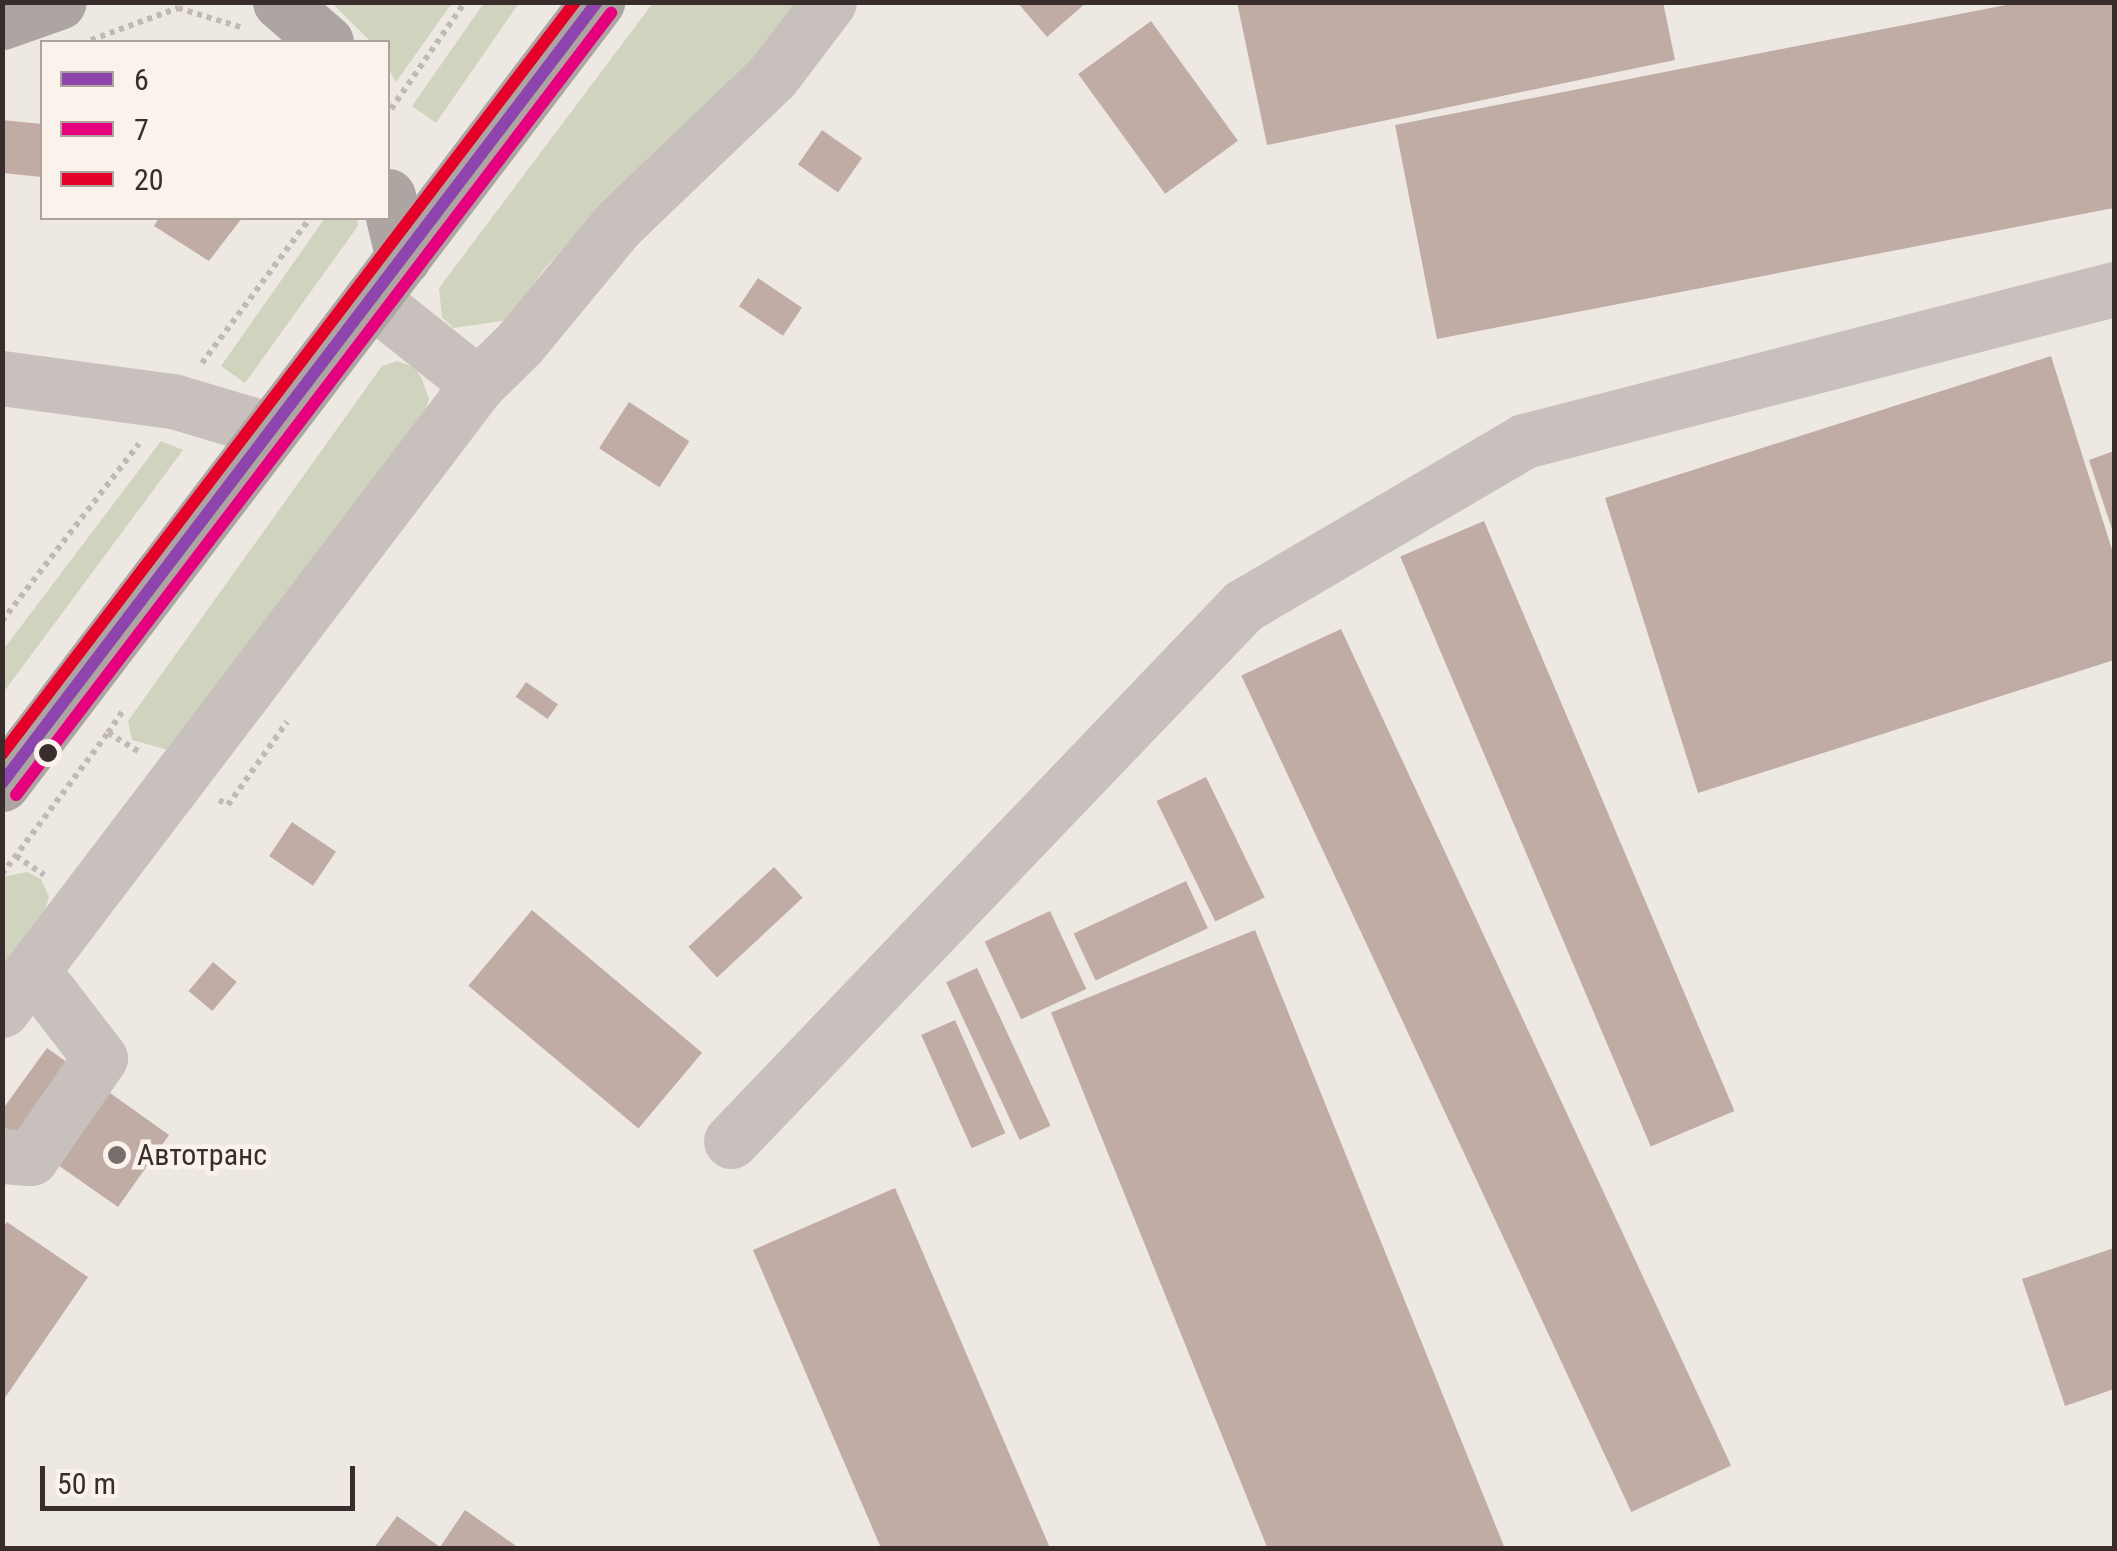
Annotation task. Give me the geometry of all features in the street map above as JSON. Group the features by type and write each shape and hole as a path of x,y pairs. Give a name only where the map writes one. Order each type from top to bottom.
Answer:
{"main road":[{"path":"2,22 59,2"},
{"path":"2,784 597,2"},
{"path":"266,17 321,40"},
{"path":"387,279 388,220"}],"lane":[{"path":"2,1156 31,1158 100,1058 17,990 478,384 519,344 618,225 772,77 829,2"},
{"path":"387,279 478,384"},
{"path":"731,1141 1242,606 1524,440 2114,289"},
{"path":"2,378 173,401 270,430"}],"path":[{"path":"392,109 465,2"},
{"path":"89,40 178,8 266,17"},
{"path":"2,874 129,703"},
{"path":"108,733 179,776"}],"green space":[{"path":"332,3 452,3 396,82 390,72 390,40 369,40"},
{"path":"484,3 519,3 436,123 412,106"},
{"path":"653,3 800,3 702,126 589,219 542,272 509,320 453,328 442,317 439,288"},
{"path":"324,220 357,220 358,226 245,383 221,366"},
{"path":"397,361 414,367 421,377 429,399 423,418 172,751 132,740 128,721 382,366"},
{"path":"161,441 183,450 3,693 3,650"},
{"path":"27,872 41,879 49,897 45,910 3,967 3,877"}],"building":[{"path":"1017,2 1087,2 1047,37"},
{"path":"1237,2 1663,2 1675,60 1267,145"},
{"path":"2021,2 2114,2 2114,208 1437,339 1395,125"},
{"path":"1151,21 1238,141 1165,194 1078,74"},
{"path":"2,120 40,124 40,177 2,173"},
{"path":"822,130 862,158 838,193 798,164"},
{"path":"158,220 240,220 209,261 154,226"},
{"path":"758,278 802,308 783,336 739,306"},
{"path":"2051,356 2114,556 2114,660 1698,793 1605,498"},
{"path":"629,402 689,441 659,487 599,448"},
{"path":"2114,451 2114,535 2089,460"},
{"path":"1484,521 1734,1111 1651,1147 1400,557"},
{"path":"1341,629 1731,1466 1631,1512 1241,675"},
{"path":"526,682 558,704 548,719 516,697"},
{"path":"1206,777 1265,897 1215,922 1157,801"},
{"path":"292,822 336,852 313,886 269,856"},
{"path":"774,867 803,898 717,978 688,947"},
{"path":"1186,881 1208,928 1096,981 1074,933"},
{"path":"532,910 702,1053 638,1129 468,986"},
{"path":"1050,911 1086,989 1021,1019 985,941"},
{"path":"1255,930 1505,1548 1267,1548 1051,1012"},
{"path":"213,962 237,982 212,1011 189,991"},
{"path":"977,968 1051,1126 1020,1140 946,982"},
{"path":"955,1020 1005,1133 972,1148 921,1035"},
{"path":"47,1048 169,1135 118,1207 2,1126 2,1110"},
{"path":"895,1188 1050,1548 881,1548 753,1250"},
{"path":"7,1222 88,1277 2,1402 2,1229"},
{"path":"2114,1248 2114,1389 2065,1406 2022,1279"},
{"path":"465,1510 519,1548 374,1548 397,1516 440,1547"}],"transit line":[{"name":"20","path":"2,754 575,2"},
{"name":"6","path":"2,783 597,2"},
{"name":"7","path":"16,795 611,13"}],"place":[{"name":"Автотранс","path":"117,1155"}]}
